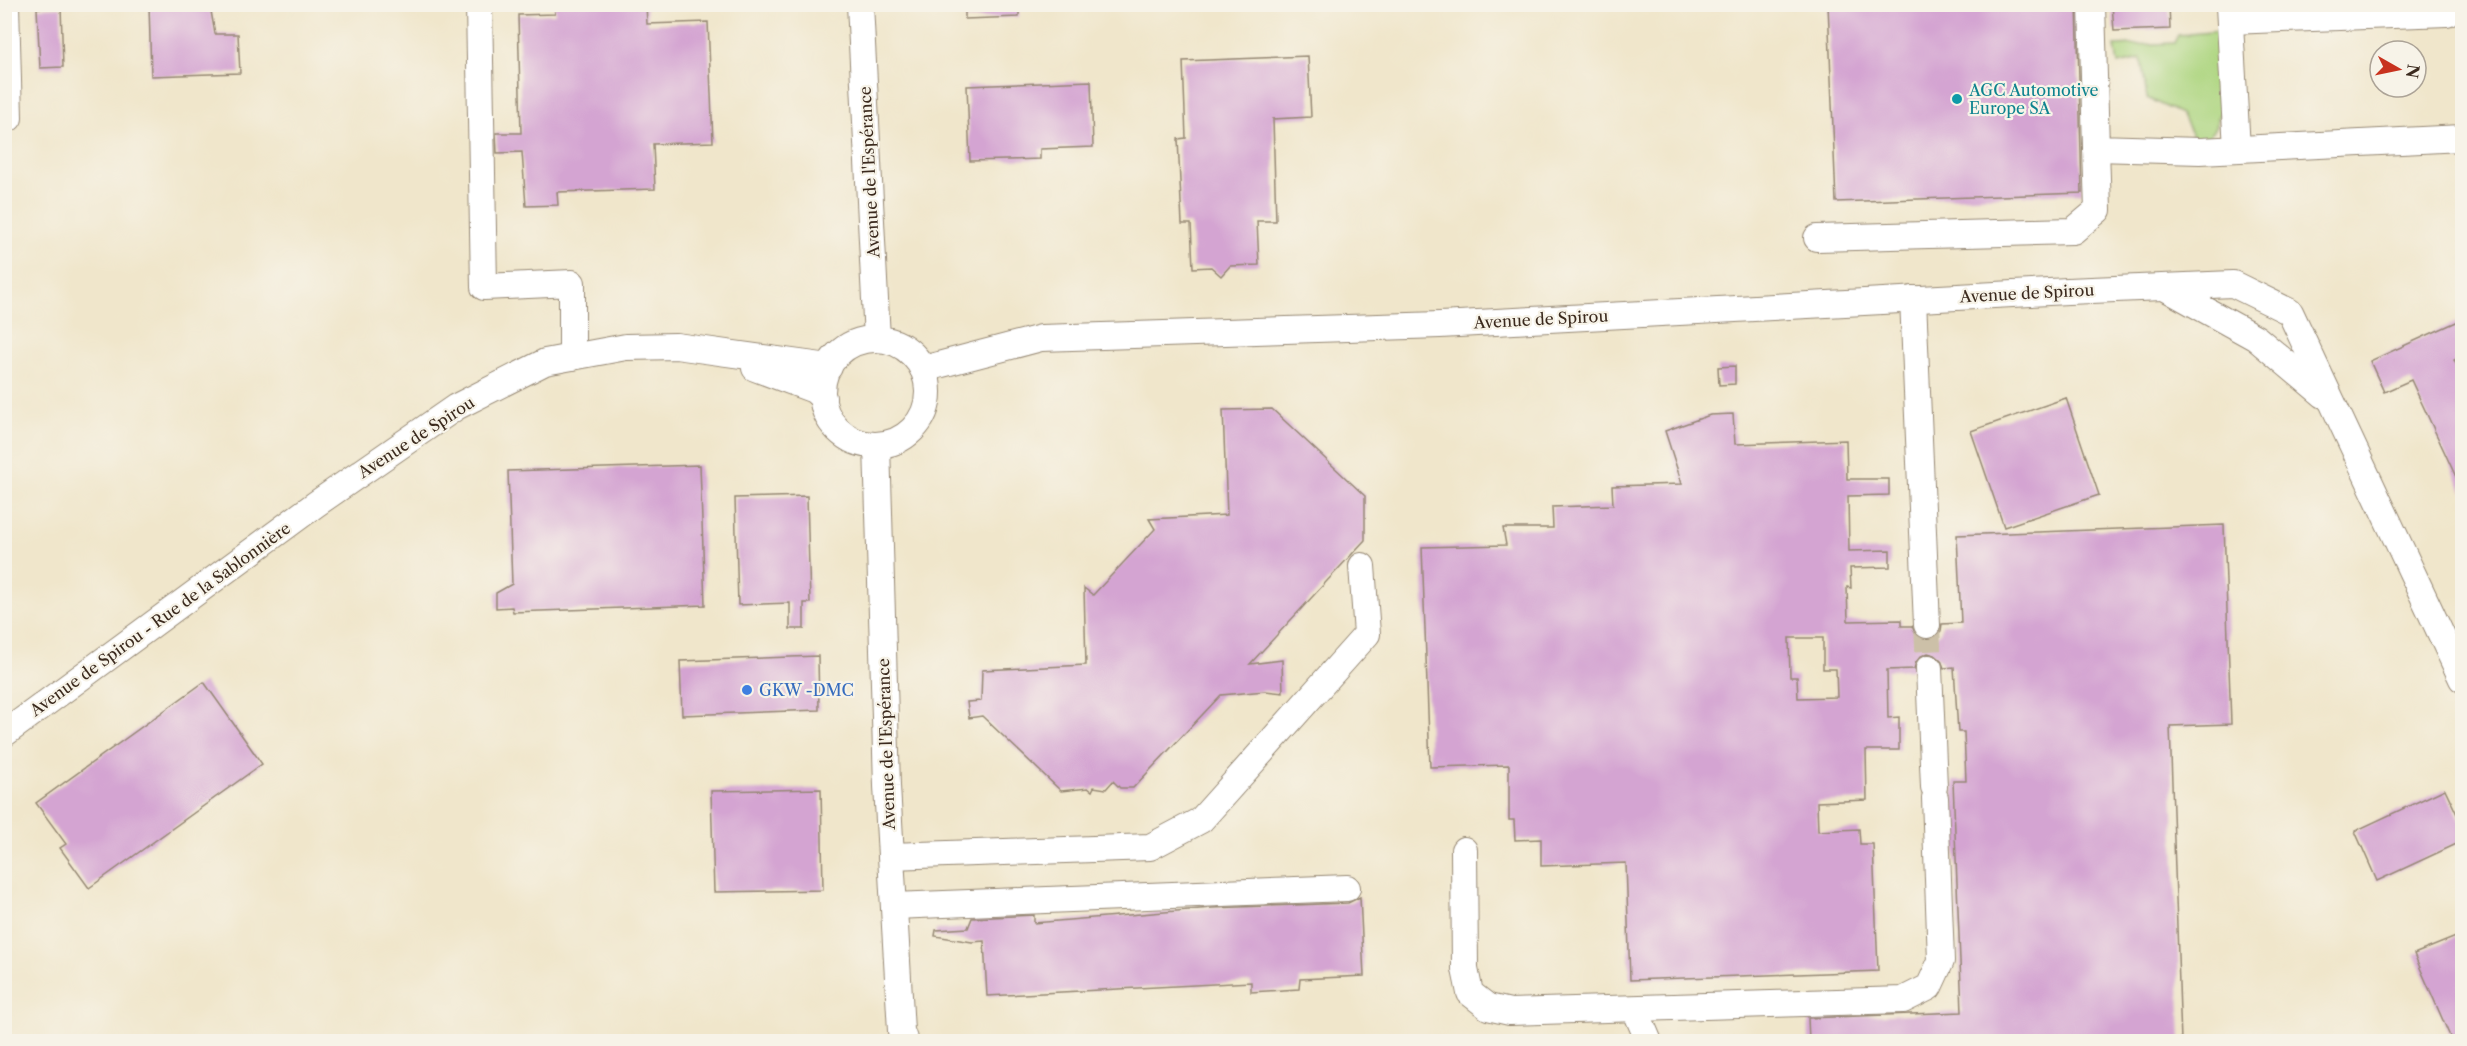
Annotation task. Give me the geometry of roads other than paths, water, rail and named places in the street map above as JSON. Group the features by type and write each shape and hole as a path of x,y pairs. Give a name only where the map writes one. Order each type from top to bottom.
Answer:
{"street":[{"path":"6,4 9,118"},
{"path":"479,4 484,286 572,283 572,357"},
{"name":"Avenue de l'Espérance","path":"860,4 877,339"},
{"path":"1817,238 2073,231 2098,210 2092,4"},
{"path":"2237,149 2230,13 2447,13"},
{"path":"2096,147 2200,151 2463,138"},
{"name":"Avenue de Spirou","path":"923,369 1041,338 1440,325 2233,284 2290,312 2463,679"},
{"name":"Avenue de Spirou","path":"2163,287 2256,338 2331,401"},
{"path":"1913,299 1928,625"},
{"path":"877,339 905,348 915,357 923,369 928,386 927,404 921,420 909,433 894,442 877,445 861,443 841,432 826,413 822,398 829,367 838,355 849,346 863,340 877,339"},
{"name":"Avenue de Spirou","path":"316,504 456,407 546,362 626,347 676,346 829,367"},
{"name":"Avenue de Spirou","path":"730,355 758,369 814,390 822,398"},
{"name":"Avenue de l'Espérance","path":"877,445 891,856 901,1031 904,1041"},
{"name":"Avenue de Spirou - Rue de la Sablonnière","path":"4,734 316,504"},
{"path":"891,856 1150,847 1201,820 1367,634 1362,566"},
{"path":"1464,850 1466,969 1470,993 1488,1007 1510,1012 1635,1010 1903,1000 1929,987 1941,961 1929,668"},
{"path":"894,906 1347,888"},
{"path":"1635,1010 1648,1041"}],"tunnel":[{"path":"1927,625 1929,668"}],"place":[{"name":"AGC Automotive Europe SA","path":"1957,99"},
{"name":"GKW -DMC","path":"747,690"}]}
